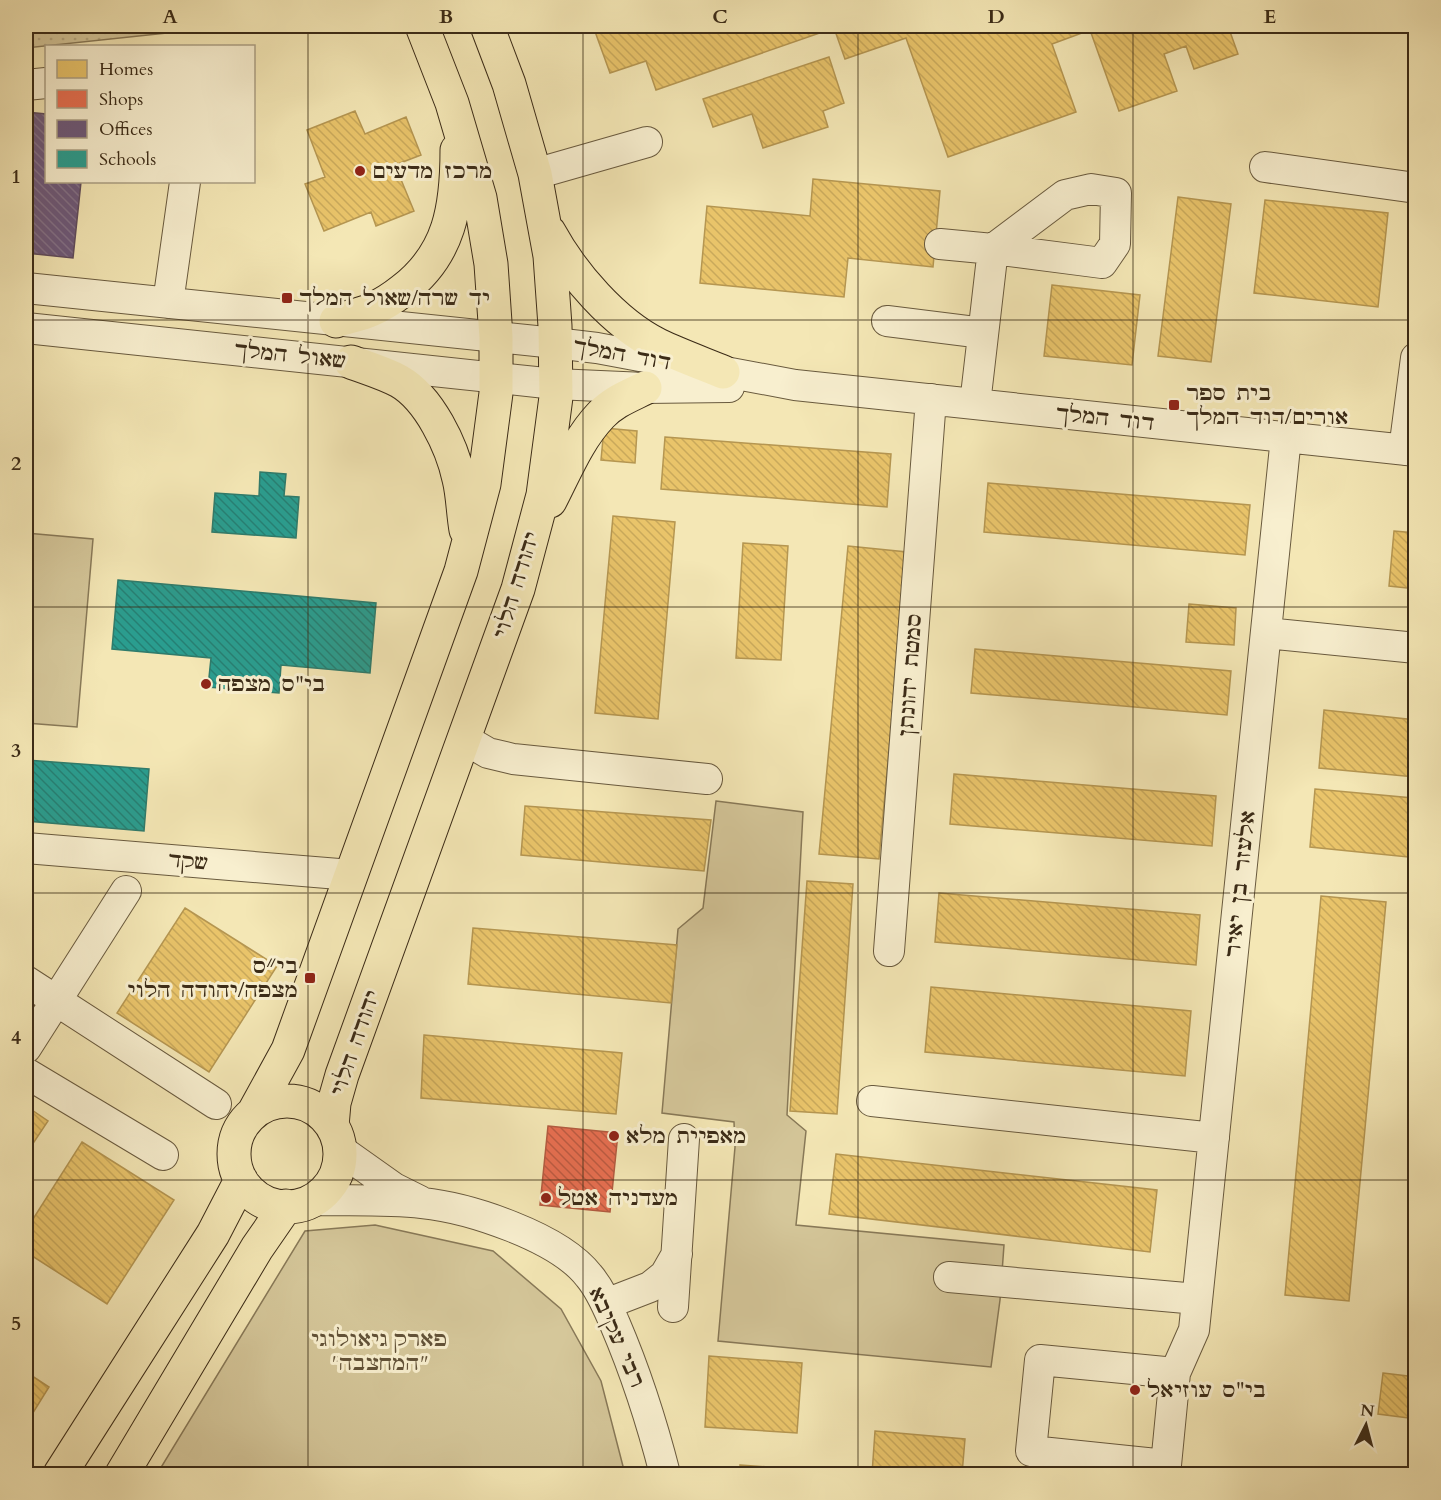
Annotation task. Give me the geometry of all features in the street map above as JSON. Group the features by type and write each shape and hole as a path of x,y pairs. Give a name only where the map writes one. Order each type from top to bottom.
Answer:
{"main road":[{"path":"255,1112 288,1050 461,572 484,484 496,393 496,337 491,264 480,198 457,119 423,26"},
{"name":"יהודה הלוי","path":"336,1138 334,1103 342,1075 518,589 543,495 556,397 550,256 535,174 509,84 487,26"},
{"path":"336,321 372,310 394,297 419,278 431,264 445,237 454,207 457,173 457,119"},
{"path":"545,223 561,252 612,312 634,331 657,345 723,372"},
{"path":"351,362 400,382 419,399 430,413 443,434 459,479 468,546"},
{"path":"533,534 573,457 601,415 617,402 645,388"},
{"path":"122,1474 257,1248 299,1203 325,1190 339,1164 336,1138 313,1108 297,1102 279,1102 262,1107 244,1123 235,1143 234,1158 241,1180 257,1197 271,1204 299,1203"},
{"path":"60,1474 213,1234 241,1180"}],"street":[{"path":"26,85 45,83"},
{"path":"535,174 647,142"},
{"path":"1265,167 1416,188"},
{"path":"168,303 185,183"},
{"path":"940,244 993,249 975,404"},
{"name":"שאול המלך","path":"26,288 555,343"},
{"path":"887,321 983,333"},
{"name":"שאול המלך","path":"26,328 555,384"},
{"name":"דוד המלך","path":"555,343 597,348 795,385 1410,450"},
{"path":"1410,450 1416,358"},
{"name":"דוד המלך","path":"555,384 645,388 795,385"},
{"name":"סמטת יהונתן","path":"889,951 931,399"},
{"name":"אלעזר בן יאיר","path":"1175,1373 1040,1360 1031,1452 1166,1465 1175,1373 1194,1330 1286,437"},
{"path":"1266,633 1416,648"},
{"path":"464,739 488,753 513,759 708,779"},
{"name":"שקד","path":"26,848 351,875"},
{"path":"26,1048 126,891"},
{"path":"26,981 216,1104"},
{"path":"26,1072 163,1155"},
{"path":"872,1101 1214,1138"},
{"name":"רבי עקיבא","path":"336,1138 394,1188 422,1203"},
{"path":"673,1307 684,1139"},
{"name":"רבי עקיבא","path":"299,1203 422,1203 466,1212 518,1229 558,1248 589,1275 606,1304 625,1346 650,1415 665,1474"},
{"path":"606,1304 650,1287 665,1275 677,1254"},
{"path":"949,1277 1197,1299"}],"green space":[{"path":"26,26 233,26 45,45 26,48"},
{"path":"26,533 93,539 77,727 26,723"},
{"path":"716,801 803,812 787,1115 806,1131 796,1225 1004,1245 1000,1300 991,1367 718,1341 735,1147 734,1122 662,1113 678,929 703,908"},
{"name":"פארק גיאולוגי \"המחצבה\"","path":"375,1225 493,1251 561,1309 601,1381 625,1474 157,1474 305,1231"}],"building: Homes":[{"path":"593,26 1228,26 1238,54 1194,69 1186,46 1164,54 1177,91 1119,111 1090,30 1052,44 1076,112 948,157 906,38 845,59 834,28 656,90 646,61 610,73"},
{"path":"829,57 844,103 823,111 828,127 763,148 752,114 713,127 703,99"},
{"name":"מרכז מדעים","path":"355,111 365,134 406,117 421,155 395,165 414,211 376,226 371,212 324,231 305,184 325,177 307,130"},
{"path":"813,179 940,191 933,267 848,258 844,297 700,283 707,206 810,216"},
{"path":"1178,197 1231,204 1211,362 1158,356"},
{"path":"1265,200 1388,213 1378,307 1254,293"},
{"path":"1052,285 1140,295 1132,365 1044,356"},
{"path":"604,428 637,431 635,463 601,460"},
{"path":"665,437 891,454 887,507 661,489"},
{"path":"988,483 1250,505 1245,555 984,532"},
{"path":"613,516 675,522 658,719 595,713"},
{"path":"1394,531 1416,533 1416,589 1389,586"},
{"path":"743,543 788,546 781,660 736,658"},
{"path":"848,546 907,552 879,859 819,854"},
{"path":"1189,604 1236,608 1234,645 1186,642"},
{"path":"975,649 1231,671 1227,715 971,693"},
{"path":"1324,710 1416,720 1415,777 1319,768"},
{"path":"954,774 1216,796 1212,846 950,824"},
{"path":"1315,789 1413,798 1408,857 1310,847"},
{"path":"525,806 711,820 704,871 521,855"},
{"path":"807,881 853,884 837,1114 790,1111"},
{"path":"939,893 1200,915 1196,965 935,942"},
{"path":"1321,896 1386,902 1349,1301 1285,1295"},
{"path":"185,908 277,966 209,1072 117,1013"},
{"path":"473,928 677,945 671,1003 468,984"},
{"path":"931,987 1191,1011 1185,1076 925,1052"},
{"path":"424,1035 622,1053 616,1114 421,1098"},
{"path":"26,1106 48,1121 26,1154"},
{"path":"82,1142 174,1200 107,1304 26,1252 26,1230"},
{"path":"836,1154 1157,1190 1150,1252 829,1214"},
{"path":"709,1356 802,1363 797,1433 705,1427"},
{"path":"26,1372 49,1387 26,1424"},
{"path":"1383,1373 1416,1377 1416,1419 1378,1414"},
{"path":"875,1431 965,1439 962,1474 872,1474"},
{"path":"740,1465 828,1471 827,1474 740,1474"}],"building: Shops":[{"path":"548,1126 618,1133 610,1212 540,1205"}],"building: Offices":[{"path":"26,112 45,114 45,183 81,183 73,258 26,253"}],"building: Schools":[{"path":"260,472 286,474 284,496 299,497 296,538 212,532 215,493 259,496"},
{"path":"118,580 376,603 370,673 281,665 279,693 208,687 211,658 112,649"},
{"path":"26,760 149,769 144,831 26,821"}],"place":[{"name":"מרכז מדעים","path":"360,171"},
{"name":"יד שרה/שאול המלך","path":"287,298"},
{"name":"בית ספר אורים/דוד המלך","path":"1174,405"},
{"name":"בי\"ס מצפה","path":"206,684"},
{"name":"בי״ס מצפה/יהודה הלוי","path":"310,978"},
{"name":"מאפיית מלא","path":"614,1136"},
{"name":"מעדניה אטל","path":"546,1198"},
{"name":"בי\"ס עוזיאל","path":"1135,1390"}]}
